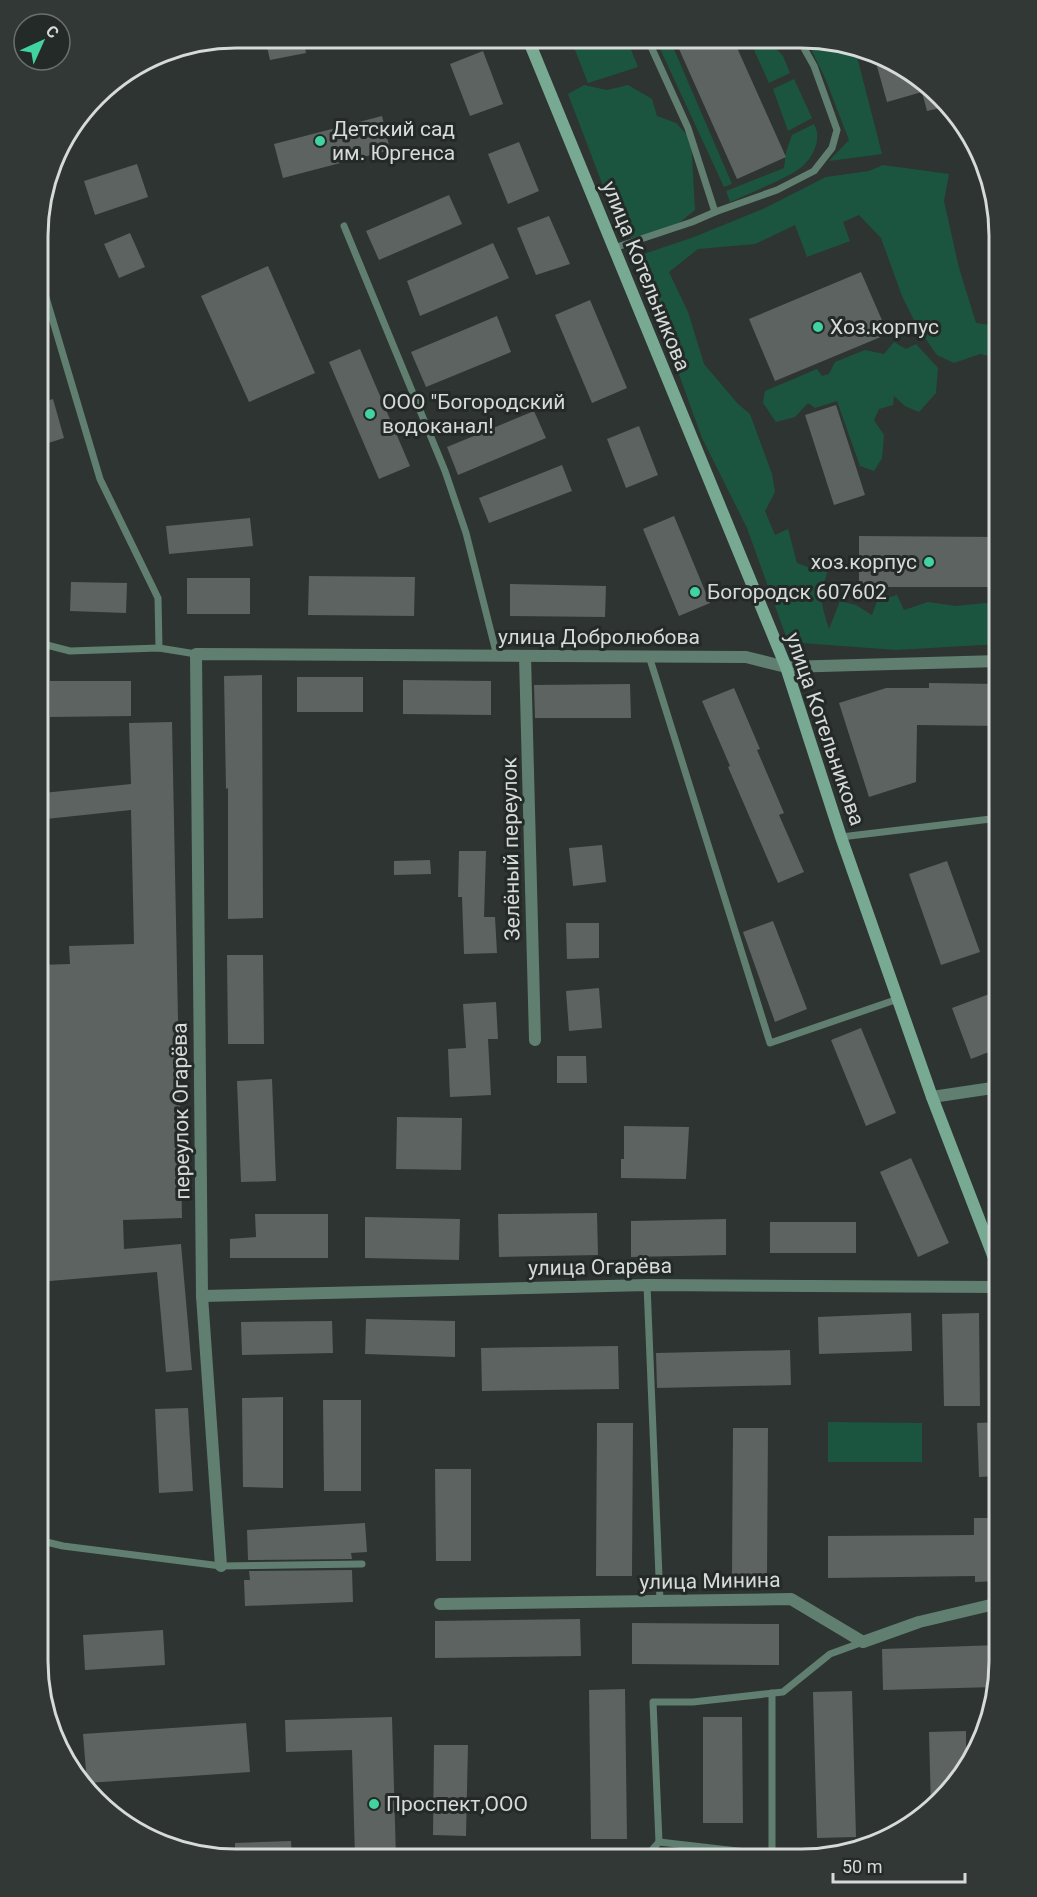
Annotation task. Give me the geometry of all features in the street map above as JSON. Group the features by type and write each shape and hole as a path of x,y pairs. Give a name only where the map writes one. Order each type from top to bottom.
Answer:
{"street":[{"name":"улица Котельникова","path":"533,48 786,667 841,837 932,1097 989,1245"},
{"name":"улица Добролюбова","path":"196,654 746,657 786,667 989,661"},
{"name":"переулок Огарёва","path":"196,654 202,1296 221,1566"},
{"name":"Зелёный переулок","path":"525,656 535,1040"},
{"path":"932,1097 989,1088"},
{"name":"улица Огарёва","path":"202,1296 647,1285 989,1287"},
{"name":"улица Минина","path":"440,1604 791,1599 863,1642"},
{"path":"863,1642 919,1622 989,1605"}],"lane":[{"path":"652,48 687,128 715,212"},
{"path":"614,248 777,190 814,171 832,148 837,130 814,66 804,48"},
{"path":"345,226 445,471 466,532 497,656"},
{"path":"48,304 100,479 158,598 159,648"},
{"path":"48,645 70,651 159,648 196,654"},
{"path":"649,656 770,1043 898,999"},
{"path":"841,837 989,819"},
{"path":"647,1285 660,1601"},
{"path":"48,1542 221,1566 362,1564"},
{"path":"653,1849 659,1842 653,1702 693,1702 783,1692 830,1654 863,1642"},
{"path":"772,1693 772,1849"},
{"path":"659,1842 720,1849"}],"green space":[{"path":"574,48 630,48 638,67 588,83"},
{"path":"660,48 673,48 732,184 724,187"},
{"path":"776,48 783,56 790,73 769,83 754,50"},
{"path":"811,49 857,57 882,154 829,161 849,140 825,78"},
{"path":"794,79 812,118 788,131 773,89"},
{"path":"584,85 607,90 628,85 652,99 657,116 676,123 691,139 695,210 674,227 631,238 616,220 568,94"},
{"path":"814,124 817,142 812,155 804,165 783,178 730,202 726,191 784,168 786,152 792,135"},
{"path":"883,165 949,174 944,201 959,268 976,323 989,325 989,356 980,354 954,363 937,355 918,328 902,296 881,238 859,215 843,222 850,241 807,257 795,225 755,244 698,249 669,272 688,312 704,364 738,404 750,414 772,474 775,492 765,511 775,535 788,529 797,563 828,571 822,600 829,629 840,601 856,605 872,615 877,601 897,595 904,610 928,602 956,606 989,603 989,645 896,650 788,642 747,528 702,438 654,305 632,258 694,237 765,208 826,177 869,171"},
{"path":"894,342 906,349 916,344 938,368 936,393 919,412 905,406 894,396 893,405 879,409 874,420 884,435 882,458 874,471 860,466 837,401 815,408 808,403 795,417 776,422 763,403 765,391 817,369 822,376 829,374 835,362 865,350 884,354"},
{"path":"828,1422 922,1423 922,1462 828,1462"}],"building":[{"path":"267,48 305,48 306,53 270,60"},
{"path":"679,48 737,48 786,157 737,179"},
{"path":"483,51 503,104 470,116 450,64"},
{"path":"876,64 921,92 887,102"},
{"path":"922,93 938,108 927,111"},
{"path":"382,116 390,150 283,178 274,144"},
{"path":"519,142 539,191 508,204 488,154"},
{"path":"137,164 148,197 95,215 84,181"},
{"path":"449,195 462,224 379,260 366,231"},
{"path":"549,216 570,264 536,275 517,228"},
{"path":"130,233 145,267 119,278 104,244"},
{"path":"493,243 509,278 420,316 407,281"},
{"path":"268,266 315,373 249,402 201,296"},
{"name":"Хоз.корпус","path":"861,272 888,334 775,381 749,319"},
{"path":"590,300 627,388 592,403 555,315"},
{"path":"497,316 511,352 426,387 411,352"},
{"name":"ООО \"Богородский водоканал!","path":"360,349 410,466 379,479 329,362"},
{"path":"53,399 64,438 48,443 48,400"},
{"name":"Хоз.корпус","path":"836,405 865,495 834,505 805,415"},
{"path":"534,411 546,438 458,475 447,447"},
{"path":"639,426 658,475 626,488 607,439"},
{"path":"562,465 572,491 489,523 479,498"},
{"path":"674,516 710,603 679,616 643,529"},
{"path":"250,518 253,546 169,554 166,526"},
{"name":"хоз.корпус","path":"859,536 989,537 989,587 859,587"},
{"path":"309,576 415,577 414,616 308,615"},
{"path":"187,578 250,578 250,614 187,614"},
{"path":"71,582 127,583 126,613 70,611"},
{"path":"510,584 606,586 605,617 510,616"},
{"path":"262,675 263,918 228,919 228,788 226,789 224,676"},
{"path":"297,677 363,677 363,712 297,712"},
{"path":"403,680 491,681 491,715 403,714"},
{"path":"50,681 131,681 131,716 50,717"},
{"path":"929,683 989,684 989,726 917,725 916,782 869,797 839,703 886,688 929,688"},
{"path":"630,684 631,718 535,718 534,685"},
{"path":"734,688 784,813 779,815 804,872 778,883 702,701"},
{"path":"172,722 182,1218 123,1220 124,1249 181,1244 192,1370 166,1372 157,1272 48,1281 48,965 70,964 69,946 134,944 131,810 48,819 48,792 131,784 129,723"},
{"path":"602,845 606,882 573,886 569,848"},
{"path":"459,851 486,851 484,917 495,917 497,953 464,954 462,897 458,897"},
{"path":"430,860 431,874 394,875 394,861"},
{"path":"947,861 980,952 941,965 909,874"},
{"path":"773,921 807,1009 775,1022 743,932"},
{"path":"566,923 599,923 599,958 567,959"},
{"path":"227,955 263,955 264,1044 228,1044"},
{"path":"599,988 602,1028 569,1031 566,991"},
{"path":"989,994 989,1052 971,1059 952,1008"},
{"path":"496,1002 498,1039 488,1039 491,1095 450,1097 448,1049 466,1048 463,1004"},
{"path":"861,1028 896,1113 866,1126 831,1040"},
{"path":"557,1056 586,1056 587,1083 557,1083"},
{"path":"272,1079 276,1181 241,1182 237,1081"},
{"path":"397,1117 462,1118 461,1170 396,1169"},
{"path":"624,1126 689,1127 686,1179 621,1178 621,1159 624,1159"},
{"path":"911,1158 949,1243 918,1257 880,1172"},
{"path":"597,1213 598,1255 499,1257 498,1214"},
{"path":"255,1214 328,1214 328,1258 230,1258 230,1239 256,1237"},
{"path":"365,1217 460,1219 459,1260 365,1258"},
{"path":"726,1219 726,1255 631,1257 631,1221"},
{"path":"770,1222 856,1222 856,1253 770,1253"},
{"path":"911,1313 912,1351 819,1354 818,1317"},
{"path":"979,1313 980,1406 944,1406 942,1314"},
{"path":"366,1319 455,1321 455,1357 365,1354"},
{"path":"332,1321 333,1353 242,1355 241,1322"},
{"path":"618,1346 619,1389 482,1391 481,1348"},
{"path":"790,1350 791,1385 657,1388 656,1353"},
{"path":"283,1397 283,1488 243,1487 242,1398"},
{"path":"323,1400 361,1400 361,1491 324,1491"},
{"path":"188,1408 193,1491 159,1493 155,1409"},
{"path":"989,1422 989,1476 979,1477 977,1423"},
{"path":"597,1423 633,1423 632,1576 596,1576"},
{"path":"733,1428 768,1428 767,1575 732,1575"},
{"path":"435,1469 471,1469 471,1561 436,1561"},
{"path":"974,1518 989,1518 989,1581 975,1582 975,1576 828,1578 828,1536 974,1535"},
{"path":"365,1523 367,1552 351,1553 352,1559 248,1560 247,1530"},
{"path":"352,1570 353,1602 245,1606 244,1580 250,1580 249,1571"},
{"path":"580,1619 581,1656 435,1658 435,1621"},
{"path":"632,1623 779,1624 779,1665 632,1664"},
{"path":"163,1630 165,1665 85,1670 83,1635"},
{"path":"989,1645 987,1687 883,1690 882,1649"},
{"path":"625,1689 627,1839 591,1839 589,1690"},
{"path":"852,1691 856,1837 817,1838 813,1692"},
{"path":"392,1717 396,1849 355,1849 352,1750 286,1752 285,1720"},
{"path":"703,1717 742,1717 743,1823 703,1823"},
{"path":"246,1723 250,1772 93,1783 86,1774 83,1734"},
{"path":"966,1731 964,1755 931,1797 929,1732"},
{"path":"434,1745 468,1745 466,1836 433,1835"},
{"path":"291,1841 291,1849 235,1849 235,1843"}],"place":[{"name":"Детский сад им. Юргенса","path":"320,141"},
{"name":"Хоз.корпус","path":"818,327"},
{"name":"ООО \"Богородский водоканал!","path":"370,414"},
{"name":"хоз.корпус","path":"929,562"},
{"name":"Богородск 607602","path":"695,592"},
{"name":"Проспект,ООО","path":"374,1804"}]}
